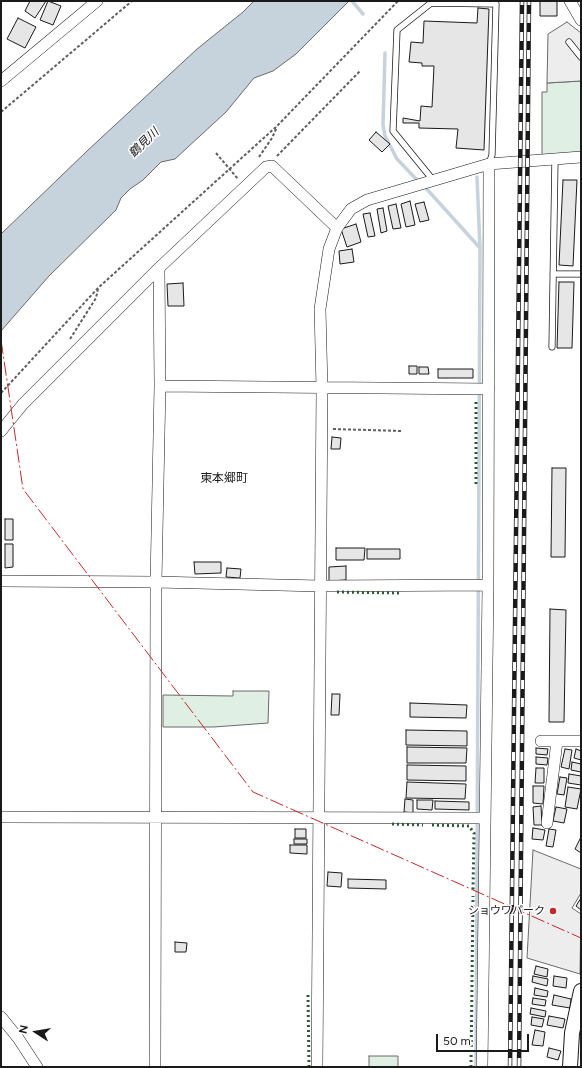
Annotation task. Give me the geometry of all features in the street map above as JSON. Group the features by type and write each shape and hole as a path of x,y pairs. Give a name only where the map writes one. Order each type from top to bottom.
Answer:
{"street":[{"path":"1,81 97,1"},
{"path":"570,1 581,20"},
{"path":"317,1067 322,388 320,309 329,249 337,228 351,209 367,200 489,164 581,157"},
{"path":"482,1067 479,818 483,389 489,164"},
{"path":"1,431 23,404 159,268 257,175 270,165 337,228"},
{"path":"155,1067 156,582 160,386 159,268"},
{"path":"160,386 483,389"},
{"path":"1,581 156,582 320,586 482,585"},
{"path":"541,741 581,741"},
{"path":"547,823 556,741"},
{"path":"1,817 479,818"},
{"path":"570,1067 572,1033 581,991"},
{"path":"1,1017 18,1038 37,1067"}],"lane":[{"path":"426,182 393,131 397,30 431,3 496,4 492,155 489,164"},
{"path":"569,42 581,57"},
{"path":"552,347 555,159"},
{"path":"553,274 581,274"}],"path":[{"path":"1,112 132,1"},
{"path":"1,393 98,288 277,126 398,1"},
{"path":"270,165 273,159 360,71"},
{"path":"255,164 272,138 277,126"},
{"path":"216,153 232,171"},
{"path":"67,344 96,298 98,288"},
{"path":"321,429 402,431"}],"green space":[{"path":"581,81 581,152 542,156 542,92 547,92 547,83"},
{"path":"233,691 269,691 268,723 214,727 163,727 163,695 233,696"},
{"path":"369,1056 398,1056 398,1067 369,1067"}],"shaded area":[{"path":"567,22 581,33 581,81 547,83 548,34"},
{"name":"ショウワパーク","path":"533,850 581,869 581,893 572,908 581,914 580,974 527,958"}],"water":[{"name":"鶴見川","path":"254,1 349,1 296,54 273,71 254,78 226,112 175,159 161,162 143,180 130,189 121,198 116,210 49,276 1,331 1,234 87,151 197,49 243,12"}],"building":[{"path":"30,1 46,1 35,18 25,11"},
{"path":"48,1 61,6 53,25 40,20"},
{"path":"540,1 557,1 557,16 540,16"},
{"path":"478,8 489,9 484,150 456,148 458,129 419,128 419,123 403,123 403,118 420,121 421,106 432,107 434,66 422,66 422,63 409,62 411,42 423,43 424,21 477,23"},
{"path":"18,18 36,27 25,48 7,39"},
{"path":"376,132 390,144 382,152 369,140"},
{"path":"563,180 577,180 573,266 559,265"},
{"path":"410,201 415,225 406,227 401,204"},
{"path":"424,202 429,220 420,222 415,204"},
{"path":"396,204 401,228 393,229 388,206"},
{"path":"383,208 387,231 381,233 377,209"},
{"path":"370,213 375,236 368,237 363,214"},
{"path":"356,224 361,242 347,247 341,229"},
{"path":"352,249 354,262 340,264 339,251"},
{"path":"559,282 574,282 572,348 557,348"},
{"path":"183,283 184,306 168,306 167,284"},
{"path":"409,366 417,366 417,374 409,374"},
{"path":"419,367 428,367 429,374 419,374"},
{"path":"438,369 473,369 473,378 438,378"},
{"path":"332,437 341,438 340,449 331,449"},
{"path":"552,468 566,468 565,557 551,557"},
{"path":"5,519 13,519 13,540 5,540"},
{"path":"5,544 13,544 13,567 5,568"},
{"path":"336,548 365,548 364,560 336,560"},
{"path":"367,549 400,549 400,559 367,559"},
{"path":"194,562 221,562 221,573 195,574"},
{"path":"346,566 346,580 329,581 329,567"},
{"path":"227,568 241,569 240,578 226,577"},
{"path":"550,609 566,610 564,722 549,722"},
{"path":"332,694 340,694 339,715 331,715"},
{"path":"410,703 467,705 466,718 410,717"},
{"path":"406,730 467,731 467,746 406,745"},
{"path":"407,747 467,748 466,763 407,763"},
{"path":"536,748 548,749 547,755 536,754"},
{"path":"565,749 572,750 569,769 561,767"},
{"path":"576,749 581,751 581,760 574,758"},
{"path":"536,757 548,758 547,765 536,764"},
{"path":"572,762 581,764 581,772 571,770"},
{"path":"407,765 466,766 466,781 407,780"},
{"path":"536,768 544,768 544,783 535,783"},
{"path":"569,774 581,776 581,785 568,783"},
{"path":"560,777 567,778 564,795 557,794"},
{"path":"407,782 466,784 465,799 406,798"},
{"path":"533,786 544,786 543,804 533,803"},
{"path":"568,787 581,789 577,809 565,807"},
{"path":"405,799 413,800 413,813 404,812"},
{"path":"417,800 433,800 432,810 417,809"},
{"path":"435,801 469,802 469,810 435,809"},
{"path":"541,806 542,825 534,825 533,807"},
{"path":"556,807 567,809 564,823 553,821"},
{"path":"533,828 545,830 543,840 532,839"},
{"path":"295,829 306,829 306,838 295,838"},
{"path":"549,829 556,830 553,847 546,846"},
{"path":"581,837 581,853 575,849"},
{"path":"294,839 307,839 307,844 294,844"},
{"path":"290,845 307,845 307,854 290,853"},
{"path":"328,872 342,873 341,887 327,886"},
{"path":"348,879 386,880 386,889 348,888"},
{"path":"581,898 581,910 576,906"},
{"path":"175,942 187,943 186,952 175,952"},
{"path":"536,966 548,969 547,977 534,974"},
{"path":"533,976 548,979 547,986 532,982"},
{"path":"554,976 567,978 566,988 553,986"},
{"path":"535,988 548,991 547,997 534,995"},
{"path":"554,995 571,999 570,1008 552,1005"},
{"path":"533,998 546,1000 545,1006 532,1004"},
{"path":"531,1008 546,1011 545,1017 530,1014"},
{"path":"549,1016 565,1019 563,1028 547,1025"},
{"path":"532,1017 544,1019 542,1027 531,1025"},
{"path":"535,1030 545,1032 543,1046 532,1045"},
{"path":"549,1048 561,1051 558,1060 547,1057"}],"waterway":[{"path":"352,1 363,14"},
{"path":"385,53 383,125 385,136 397,159 419,182"},
{"path":"477,177 480,248"},
{"path":"424,186 480,248 476,1067"}],"railway":[{"path":"510,1067 522,1"},
{"path":"519,1067 529,1"}],"hedge":[{"path":"476,401 476,484"},
{"path":"337,592 402,593"},
{"path":"392,824 423,825"},
{"path":"432,825 469,826 474,833 473,890"},
{"path":"471,1067 473,896"},
{"path":"308,995 309,1067"}],"power":[{"path":"1,340 23,489 253,792 581,938"}],"place":[{"name":"ショウワパーク","path":"553,911"}],"district":[{"name":"東本郷町","path":"224,478"}]}
